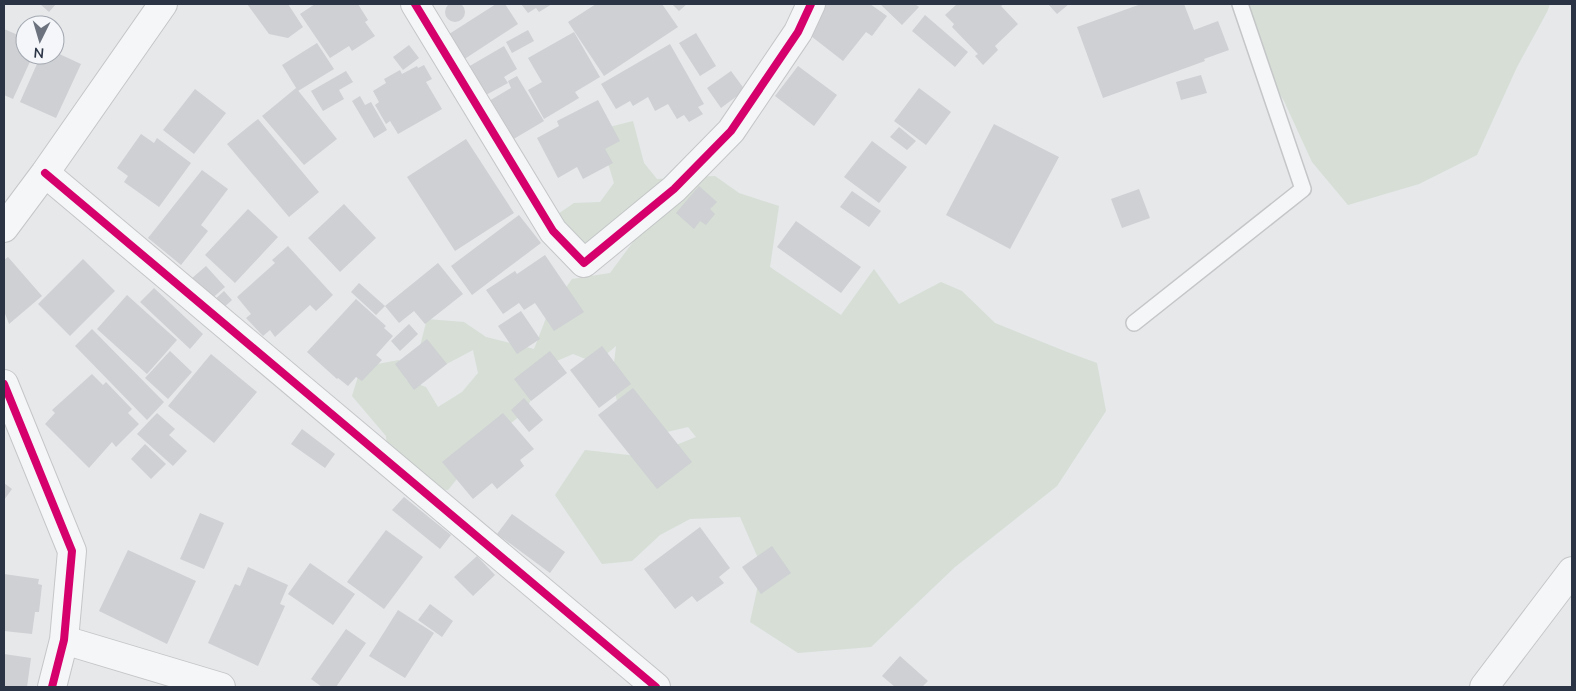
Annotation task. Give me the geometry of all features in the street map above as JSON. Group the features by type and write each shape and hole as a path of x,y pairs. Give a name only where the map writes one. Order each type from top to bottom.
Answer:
{"street":[{"path":"4,228 45,173 163,4"},
{"path":"416,4 553,231 584,263 674,189 730,131 798,32 812,4"},
{"path":"45,173 656,687"},
{"path":"4,384 72,551 64,640 52,687"},
{"path":"1484,687 1572,571"},
{"path":"64,640 221,687"}],"lane":[{"path":"1134,323 1303,189 1240,4"}],"shaded area":[{"path":"1232,4 1550,4 1517,67 1477,155 1419,184 1348,205 1312,162 1284,101 1242,31"},
{"path":"633,121 644,163 657,179 715,176 739,193 779,206 770,267 841,315 874,269 899,304 941,282 962,291 995,323 1097,363 1106,411 1057,486 955,567 871,647 798,653 750,622 762,567 740,517 690,519 660,535 632,561 602,564 555,495 585,450 646,457 696,437 688,427 654,435 621,417 612,381 616,346 596,363 573,354 545,366 526,411 486,443 448,490 407,487 389,471 386,436 352,396 361,367 399,360 406,380 426,387 438,407 462,392 478,373 473,350 439,368 419,350 427,319 464,322 486,337 534,349 548,313 572,279 610,273 633,242 615,222 591,242 558,249 555,216 574,203 600,202 614,183 598,130"}],"building":[{"path":"455,2 462,5 465,12 462,19 455,22 448,19 445,12 448,5"},
{"path":"40,4 56,4 49,12"},
{"path":"247,4 288,4 303,27 288,38 269,34"},
{"path":"315,4 358,4 368,20 365,22 375,36 352,51 349,46 330,58 300,14"},
{"path":"496,4 505,4 518,24 463,60 446,36"},
{"path":"521,4 552,4 539,12 536,8 528,13"},
{"path":"596,4 662,4 678,27 604,76 568,22"},
{"path":"672,4 687,4 679,11"},
{"path":"822,4 870,4 887,16 872,36 866,32 843,61 802,29"},
{"path":"880,4 915,4 919,7 902,25"},
{"path":"957,4 1004,4 1001,6 1018,24 995,46 998,50 983,65 975,56 978,54 952,27 954,24 945,15"},
{"path":"1048,4 1069,4 1057,14"},
{"path":"1141,4 1184,4 1194,30 1218,21 1229,50 1204,59 1205,61 1103,98 1077,27"},
{"path":"925,15 968,52 955,67 912,31"},
{"path":"4,29 15,34 15,65 28,65 13,99 4,95"},
{"path":"528,30 534,41 512,53 506,42"},
{"path":"574,32 600,77 575,92 579,98 544,119 528,90 542,82 528,58"},
{"path":"696,33 716,66 700,76 679,43"},
{"path":"317,43 334,69 298,91 282,65"},
{"path":"670,44 704,104 698,107 703,114 689,122 684,115 677,119 668,104 655,111 648,97 633,106 630,101 616,109 601,84"},
{"path":"409,45 419,58 403,70 393,57"},
{"path":"504,46 517,69 504,77 508,83 484,96 468,67"},
{"path":"65,57 81,64 56,118 20,102 37,65 65,65"},
{"path":"424,65 432,79 426,82 442,109 398,134 390,121 386,124 375,105 379,102 373,91 386,83 384,79 400,70 402,74 417,66 418,68"},
{"path":"798,66 837,95 814,126 775,96"},
{"path":"346,71 353,82 339,90 344,99 323,111 311,91"},
{"path":"731,71 745,90 721,108 707,88"},
{"path":"1201,75 1207,93 1181,100 1176,82"},
{"path":"517,76 544,121 512,140 489,101 511,88 508,81"},
{"path":"296,88 337,139 304,165 262,116"},
{"path":"919,88 951,112 926,145 894,121"},
{"path":"195,89 226,113 194,154 163,130"},
{"path":"360,96 365,105 371,102 387,130 374,138 352,101"},
{"path":"598,100 620,141 605,149 613,163 583,179 577,167 558,178 537,138 559,126 557,121"},
{"path":"258,119 319,192 289,217 227,144"},
{"path":"994,124 1059,157 1010,249 946,215"},
{"path":"899,127 916,141 907,150 890,137"},
{"path":"141,134 154,143 157,138 191,163 159,207 124,182 128,176 117,168"},
{"path":"466,139 514,213 455,251 407,177"},
{"path":"872,141 907,167 879,203 844,177"},
{"path":"202,170 228,189 201,225 208,231 181,265 148,238"},
{"path":"699,186 717,202 710,209 715,214 706,225 700,221 694,229 676,213"},
{"path":"1139,189 1150,218 1122,228 1111,199"},
{"path":"852,191 881,211 869,227 840,207"},
{"path":"344,204 376,238 340,272 308,238"},
{"path":"248,209 278,237 235,283 205,255"},
{"path":"519,215 541,243 472,295 451,266"},
{"path":"796,221 861,267 841,293 777,247"},
{"path":"288,246 333,295 316,311 310,305 275,337 270,330 263,336 246,318 251,314 237,297 275,263 272,260"},
{"path":"545,255 584,312 554,331 535,303 524,310 519,303 503,314 486,290 515,271 517,274"},
{"path":"8,257 42,296 9,324 4,311 4,260"},
{"path":"83,259 115,291 70,336 38,304"},
{"path":"438,263 463,294 425,324 414,311 399,323 385,306"},
{"path":"206,266 225,287 209,301 191,279"},
{"path":"359,283 385,306 376,315 351,292"},
{"path":"154,288 203,334 190,349 140,302"},
{"path":"224,291 232,300 220,311 211,303"},
{"path":"127,295 177,340 147,374 97,329"},
{"path":"356,299 386,326 384,328 393,336 376,355 382,360 362,381 356,377 348,386 337,379 307,352"},
{"path":"521,311 540,339 517,354 498,326"},
{"path":"409,324 418,334 400,351 391,341"},
{"path":"92,329 164,402 147,420 75,346"},
{"path":"427,339 447,364 414,390 395,364"},
{"path":"602,346 631,384 599,408 570,370"},
{"path":"170,351 192,372 168,399 145,378"},
{"path":"550,351 567,373 531,401 514,379"},
{"path":"211,354 257,392 214,443 168,406"},
{"path":"92,374 103,385 106,382 132,409 128,413 139,424 116,447 112,442 89,468 45,424 55,413 52,410"},
{"path":"633,388 692,462 657,489 598,415"},
{"path":"524,398 543,420 529,432 511,410"},
{"path":"157,413 175,429 169,435 187,451 173,466 137,434"},
{"path":"503,413 534,449 520,460 524,466 497,489 492,483 473,499 442,462"},
{"path":"302,429 335,454 325,468 291,444"},
{"path":"145,444 166,464 151,479 131,459"},
{"path":"4,483 12,489 4,500"},
{"path":"404,497 451,535 440,549 392,510"},
{"path":"200,513 224,523 204,569 180,559"},
{"path":"512,514 565,552 550,573 497,534"},
{"path":"700,527 730,568 719,577 724,583 697,602 692,596 675,609 644,569"},
{"path":"386,530 423,557 384,609 347,582"},
{"path":"772,546 791,573 761,594 742,567"},
{"path":"128,550 196,581 167,644 99,611"},
{"path":"477,556 495,575 473,596 454,577"},
{"path":"310,563 355,594 333,625 288,594"},
{"path":"248,567 288,585 280,604 285,606 258,666 208,643 235,584 240,586"},
{"path":"4,574 39,579 38,584 42,585 39,612 35,612 32,634 4,631"},
{"path":"430,604 453,621 442,637 418,620"},
{"path":"398,610 434,633 405,678 369,656"},
{"path":"346,629 366,643 336,687 322,687 311,679"},
{"path":"4,654 31,658 27,687 4,687"},
{"path":"900,656 928,681 922,687 895,687 882,676"}],"cycle path":[{"path":"415,4 553,231 584,263 674,189 731,131 798,32 811,4"},
{"path":"45,173 656,687"},
{"path":"4,384 72,551 64,640 52,687"}]}
